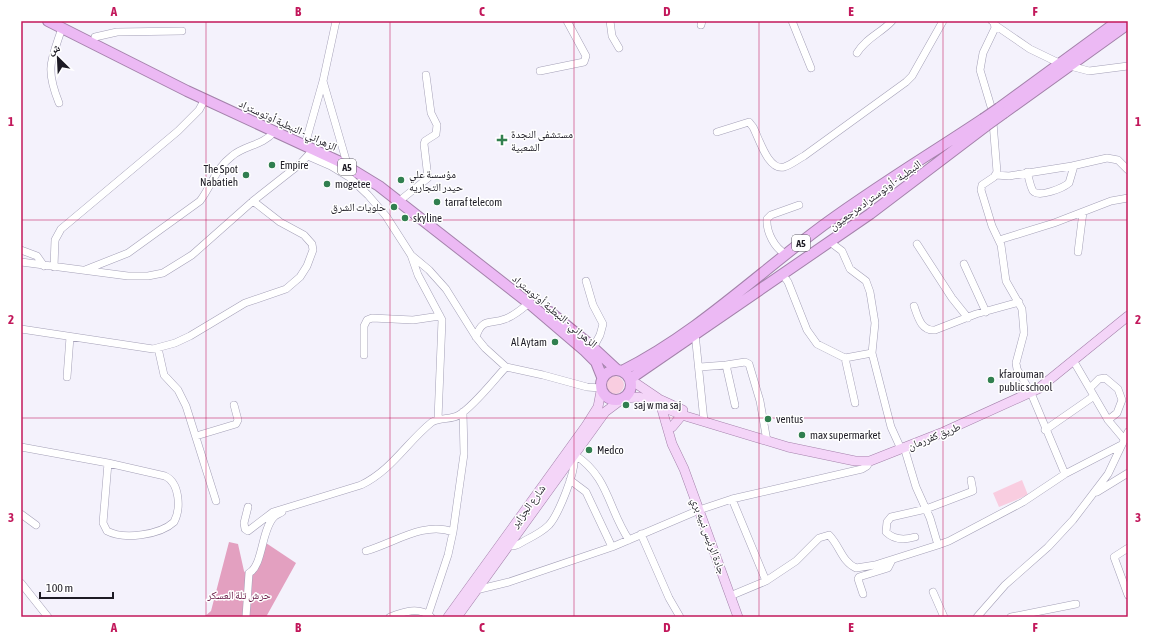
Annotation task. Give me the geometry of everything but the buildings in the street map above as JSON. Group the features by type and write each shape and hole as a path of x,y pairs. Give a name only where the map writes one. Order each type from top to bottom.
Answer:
{"highway":[{"name":"الزهراني - النبطية أوتوستراد","path":"48,21 62,24 95,37 199,90 346,160 383,182 475,252 619,370"},
{"name":"النبطية - أوتوستراد مرجعيون","path":"630,380 655,364 695,333 851,228 1002,110 1059,63 1118,21"},
{"name":"الزهراني - النبطية أوتوستراد","path":"62,24 205,99 274,132 310,153 338,161 392,195 529,303 585,351 596,362 602,377"},
{"name":"النبطية - أوتوستراد مرجعيون","path":"1002,110 1070,66 1128,24"},
{"name":"النبطية - أوتوستراد مرجعيون","path":"619,370 652,356 861,199 985,123"},
{"path":"861,199 858,209 863,213 870,214"},
{"path":"842,213 852,219 851,228"},
{"name":"A5","path":"602,377 606,373 619,370 630,380"},
{"path":"602,377 601,390 610,399 622,399 629,394 631,387 630,380"}],"main road":[{"name":"طريق كفررمان","path":"704,419 767,441 855,461 870,461 941,434 1031,393 1128,316"},
{"path":"630,380 663,404 682,415 704,419"},
{"name":"شارع الجزاير","path":"448,617 586,426 598,407 601,390"},
{"path":"622,399 639,397 681,409 704,419"},
{"name":"شارع الجزاير","path":"457,617 605,412 622,399"},
{"path":"663,404 672,426 679,455"},
{"path":"663,404 672,444 679,455"},
{"path":"672,426 682,415"},
{"name":"جادة الرئيس نبيه بري","path":"679,455 738,617"}],"street":[{"path":"306,141 323,81 336,21"},
{"path":"540,71 584,62 586,59 584,52 567,21"},
{"path":"610,21 612,36 619,48"},
{"path":"792,21 811,68"},
{"path":"858,54 864,43 883,30 892,21"},
{"path":"717,132 749,122 771,163 779,167 786,166 811,151 901,86 912,76 943,21"},
{"path":"996,175 992,110 980,70 984,48 994,22 1030,49 1059,63"},
{"path":"59,102 52,87 49,68 62,24"},
{"path":"95,37 117,32 182,31"},
{"path":"1070,66 1090,71 1128,66"},
{"path":"403,198 428,178 424,144 425,141 436,134 437,129 431,113 426,75"},
{"path":"323,81 346,160"},
{"path":"54,267 55,240 61,229 178,131 199,110 205,99"},
{"path":"84,270 112,260 145,242 200,201 214,175 232,155 262,142 274,132"},
{"path":"21,262 128,276 148,276 163,273 192,255 310,153 349,177 368,195 386,216 411,255 418,275 440,316 442,326 438,419"},
{"path":"1065,474 1045,430 1031,393 1016,369 1016,363 1023,341 1024,328 1022,309 1006,281 999,240 992,226 981,190 984,184 996,175 1009,176 1027,172 1074,166 1111,158 1118,160 1128,170"},
{"path":"1027,172 1034,192 1039,194 1060,188 1069,183 1074,166"},
{"path":"999,240 1054,223 1111,201 1128,198"},
{"path":"21,334 21,330 144,349 158,348 190,336 245,303 286,289 300,277 307,266 313,250 312,244 308,238 280,222 253,201"},
{"path":"786,254 776,248 767,224 767,219 771,215 799,205"},
{"path":"1078,252 1083,212"},
{"path":"830,242 842,250 852,272 866,281 868,286 875,323 872,353 891,427 902,448 938,545"},
{"path":"917,244 952,298 968,318"},
{"path":"21,250 37,256 44,266"},
{"path":"411,255 438,279 476,337 485,348 506,367 544,375 587,388 601,390"},
{"path":"964,264 986,312"},
{"path":"783,275 806,328 815,342 845,358 872,353"},
{"path":"586,281 593,305 603,324 600,335 593,348"},
{"path":"914,306 924,326 930,330 946,327 968,318 1018,302"},
{"path":"476,337 483,325 492,321 508,318 529,303"},
{"path":"364,355 364,326 367,320 377,318 413,320 440,316"},
{"path":"695,333 700,367 704,419"},
{"path":"67,377 70,337"},
{"path":"158,348 162,372 180,394 196,436 216,501"},
{"path":"845,358 855,403"},
{"path":"1074,360 1122,442"},
{"path":"700,367 726,366 745,362 749,364 760,401 767,441"},
{"path":"726,366 736,405"},
{"path":"248,507 244,527 248,531 268,515 361,485 373,479 392,464 428,426 438,419 453,417 463,412 506,367"},
{"path":"1090,388 1099,379 1105,378 1118,389 1122,400 1117,413 1108,420"},
{"path":"1045,430 1094,396"},
{"path":"196,436 236,424 238,420 234,405"},
{"path":"390,617 414,611 430,616 448,555 453,532 464,454 463,412"},
{"path":"977,617 1005,585 1048,548 1095,493 1108,474 1128,432"},
{"path":"730,596 766,581 796,562 819,538 824,535 829,535 835,541 846,562 856,568 892,560 949,541 1023,502 1065,474 1122,442"},
{"path":"21,448 108,463 161,474 168,478 177,490 178,504 174,522 169,526 136,536 124,536 107,531 103,523 108,463"},
{"path":"508,545 516,545 532,537 550,524 561,504 570,480 575,462 574,455"},
{"path":"574,455 587,463 598,475 618,522 628,540"},
{"path":"476,590 508,582 612,547 699,510 732,499 862,469 867,466 870,461"},
{"path":"1095,493 1128,473"},
{"path":"570,480 586,492 612,547"},
{"path":"915,537 905,540 889,535 886,532 887,522 892,518 926,510 973,491 971,480"},
{"path":"732,499 766,581"},
{"path":"246,617 249,573 253,571 257,563 265,534 273,518 289,507"},
{"path":"21,514 36,525"},
{"path":"366,551 424,530 439,528 453,532"},
{"path":"641,534 669,598 680,617"},
{"path":"1128,548 1114,558 1128,595"},
{"path":"863,594 858,579 859,577 888,568 892,560"},
{"path":"21,583 48,617"},
{"path":"933,592 944,617"},
{"path":"1011,617 1076,604"}],"shaded area":[{"path":"615,376 621,379 624,385 621,391 615,394 609,391 606,385 609,379"},
{"path":"1022,480 1028,495 999,507 993,493"}],"green space":[{"name":"حرش تلة العسكر","path":"229,542 238,544 246,574 266,543 296,563 266,617 204,617 211,611"}],"place":[{"name":"مستشفى النجدة الشعبية","path":"502,140"},
{"name":"Empire","path":"272,165"},
{"name":"The Spot Nabatieh","path":"246,175"},
{"name":"مؤسسة علي حيدر التجاريه","path":"401,180"},
{"name":"mogetee","path":"327,184"},
{"name":"tarraf telecom","path":"437,202"},
{"name":"حلويات الشرق","path":"394,207"},
{"name":"skyline","path":"405,218"},
{"name":"Al Aytam","path":"555,342"},
{"name":"kfarouman public school","path":"991,380"},
{"name":"saj w ma saj","path":"626,405"},
{"name":"ventus","path":"768,419"},
{"name":"max supermarket","path":"802,435"},
{"name":"Medco","path":"589,450"}]}
